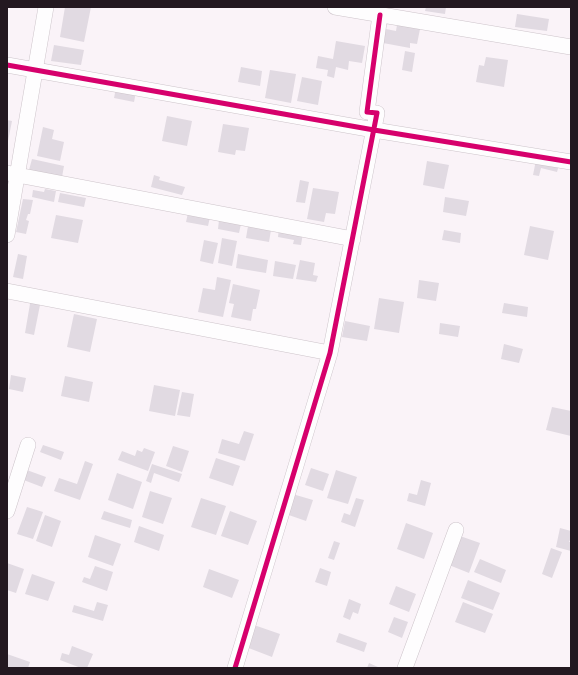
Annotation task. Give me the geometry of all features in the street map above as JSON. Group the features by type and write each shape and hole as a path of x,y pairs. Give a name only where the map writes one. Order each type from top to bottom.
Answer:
{"street":[{"path":"7,235 12,174 36,70 46,7"},
{"path":"335,7 571,48"},
{"path":"235,668 330,353 377,113 367,112 380,15"},
{"path":"7,65 374,130 571,162"},
{"path":"12,174 353,239"},
{"path":"7,291 330,353"},
{"path":"7,511 28,445"},
{"path":"405,668 456,530"}],"building":[{"path":"65,7 91,7 84,42 60,37"},
{"path":"426,7 446,7 445,14 425,11"},
{"path":"517,14 549,19 547,31 515,27"},
{"path":"397,25 420,29 417,44 410,43 410,48 383,43 386,29 396,31"},
{"path":"336,41 365,46 362,63 349,61 348,70 336,67 334,78 327,76 328,70 316,68 318,56 333,59"},
{"path":"54,45 84,50 81,65 51,61"},
{"path":"405,51 415,53 412,72 402,70"},
{"path":"486,57 508,60 504,87 476,82 479,65 484,66"},
{"path":"241,67 262,71 260,86 238,82"},
{"path":"270,70 296,74 291,103 265,98"},
{"path":"302,77 322,81 318,105 297,101"},
{"path":"116,88 136,92 134,102 114,98"},
{"path":"167,116 192,121 187,146 162,141"},
{"path":"7,120 12,121 8,141 7,141"},
{"path":"223,124 249,128 245,151 236,150 235,155 218,152"},
{"path":"43,127 54,130 52,139 64,142 60,161 37,156"},
{"path":"32,159 64,166 62,177 29,170"},
{"path":"536,160 559,165 557,172 541,168 539,176 533,175"},
{"path":"427,161 449,165 444,189 423,185"},
{"path":"154,175 160,177 159,180 185,187 182,195 151,187"},
{"path":"300,180 309,182 305,203 296,202"},
{"path":"313,188 339,192 335,214 326,213 324,222 307,219"},
{"path":"45,189 56,191 54,202 32,197 33,190 44,192"},
{"path":"60,193 86,198 84,207 58,202"},
{"path":"445,197 469,201 466,216 443,212"},
{"path":"23,199 33,200 30,214 28,214 26,220 29,221 26,234 16,232"},
{"path":"188,213 210,217 208,226 186,222"},
{"path":"56,215 83,220 78,243 51,238"},
{"path":"219,220 241,224 239,233 218,229"},
{"path":"248,226 271,230 269,242 246,238"},
{"path":"530,226 554,231 548,260 524,255"},
{"path":"279,228 303,233 301,245 293,244 294,240 278,237"},
{"path":"444,230 461,233 460,243 442,240"},
{"path":"222,238 237,241 232,266 218,263"},
{"path":"204,240 218,243 213,264 200,261"},
{"path":"18,254 27,256 23,279 13,277"},
{"path":"238,254 268,260 266,273 236,268"},
{"path":"300,260 315,263 313,275 318,276 316,282 296,279"},
{"path":"275,261 296,265 293,279 273,276"},
{"path":"217,277 231,280 223,317 198,312 203,288 215,290"},
{"path":"419,280 439,283 436,301 417,298"},
{"path":"233,284 260,290 256,309 253,309 251,321 231,317 234,304 229,303"},
{"path":"31,298 41,300 34,335 25,333"},
{"path":"379,298 404,302 399,333 374,329"},
{"path":"504,303 528,307 527,317 502,313"},
{"path":"74,314 97,319 90,352 67,347"},
{"path":"345,321 370,326 367,341 342,337"},
{"path":"440,323 460,326 458,337 439,334"},
{"path":"504,344 523,349 519,363 501,359"},
{"path":"11,375 26,378 23,392 9,389"},
{"path":"65,376 93,382 89,402 61,396"},
{"path":"154,385 180,390 175,416 149,411"},
{"path":"182,392 194,394 190,417 177,415"},
{"path":"552,407 571,411 571,436 546,430"},
{"path":"244,431 254,434 245,461 218,453 222,439 239,444"},
{"path":"43,445 64,452 61,460 40,452"},
{"path":"173,446 189,451 182,472 166,466"},
{"path":"144,448 155,452 148,471 118,460 122,451 135,456 137,450 142,452"},
{"path":"216,458 240,466 233,486 209,478"},
{"path":"85,461 93,464 80,500 54,491 59,478 77,484"},
{"path":"152,464 182,474 179,482 154,473 151,483 146,481"},
{"path":"311,468 329,474 323,491 305,485"},
{"path":"24,469 46,477 42,487 21,479"},
{"path":"336,470 357,477 348,504 327,498"},
{"path":"117,473 142,482 133,509 108,500"},
{"path":"421,480 431,483 425,506 407,501 409,493 417,495"},
{"path":"150,491 172,498 163,524 142,517"},
{"path":"289,493 313,500 306,521 283,513"},
{"path":"201,498 226,506 216,535 191,527"},
{"path":"356,498 364,500 355,527 341,522 344,513 350,515"},
{"path":"27,507 43,512 33,539 17,534"},
{"path":"104,511 132,520 130,528 101,519"},
{"path":"230,511 257,521 248,545 221,536"},
{"path":"45,515 61,521 52,547 36,541"},
{"path":"406,523 433,533 424,559 397,549"},
{"path":"139,526 164,535 159,551 134,542"},
{"path":"560,528 571,531 571,538 569,542 571,542 571,551 556,547"},
{"path":"95,535 121,544 113,566 88,557"},
{"path":"460,536 480,543 469,573 449,565"},
{"path":"334,541 340,543 334,560 328,558"},
{"path":"551,548 562,552 552,578 542,574"},
{"path":"480,559 506,570 501,583 474,572"},
{"path":"7,563 24,569 16,593 7,590"},
{"path":"95,566 113,572 107,591 82,582 84,577 90,579"},
{"path":"320,568 331,572 327,586 315,582"},
{"path":"209,569 239,580 232,598 203,587"},
{"path":"32,574 55,582 48,601 25,594"},
{"path":"468,580 500,593 493,610 461,598"},
{"path":"396,586 416,594 409,612 389,604"},
{"path":"349,599 361,604 358,614 353,612 350,620 343,617"},
{"path":"97,602 108,605 103,621 72,612 74,605 94,611"},
{"path":"463,602 493,614 485,633 455,622"},
{"path":"394,617 408,622 402,638 388,632"},
{"path":"254,625 280,634 272,657 246,647"},
{"path":"339,633 367,643 364,652 336,642"},
{"path":"72,646 93,654 87,668 81,668 60,660 62,653 69,655"},
{"path":"7,654 30,662 28,668 7,668"},
{"path":"369,663 380,668 367,668"}],"cycle path":[{"path":"235,668 330,353 377,113 367,112 380,15"},
{"path":"7,65 374,130 571,162"}]}
